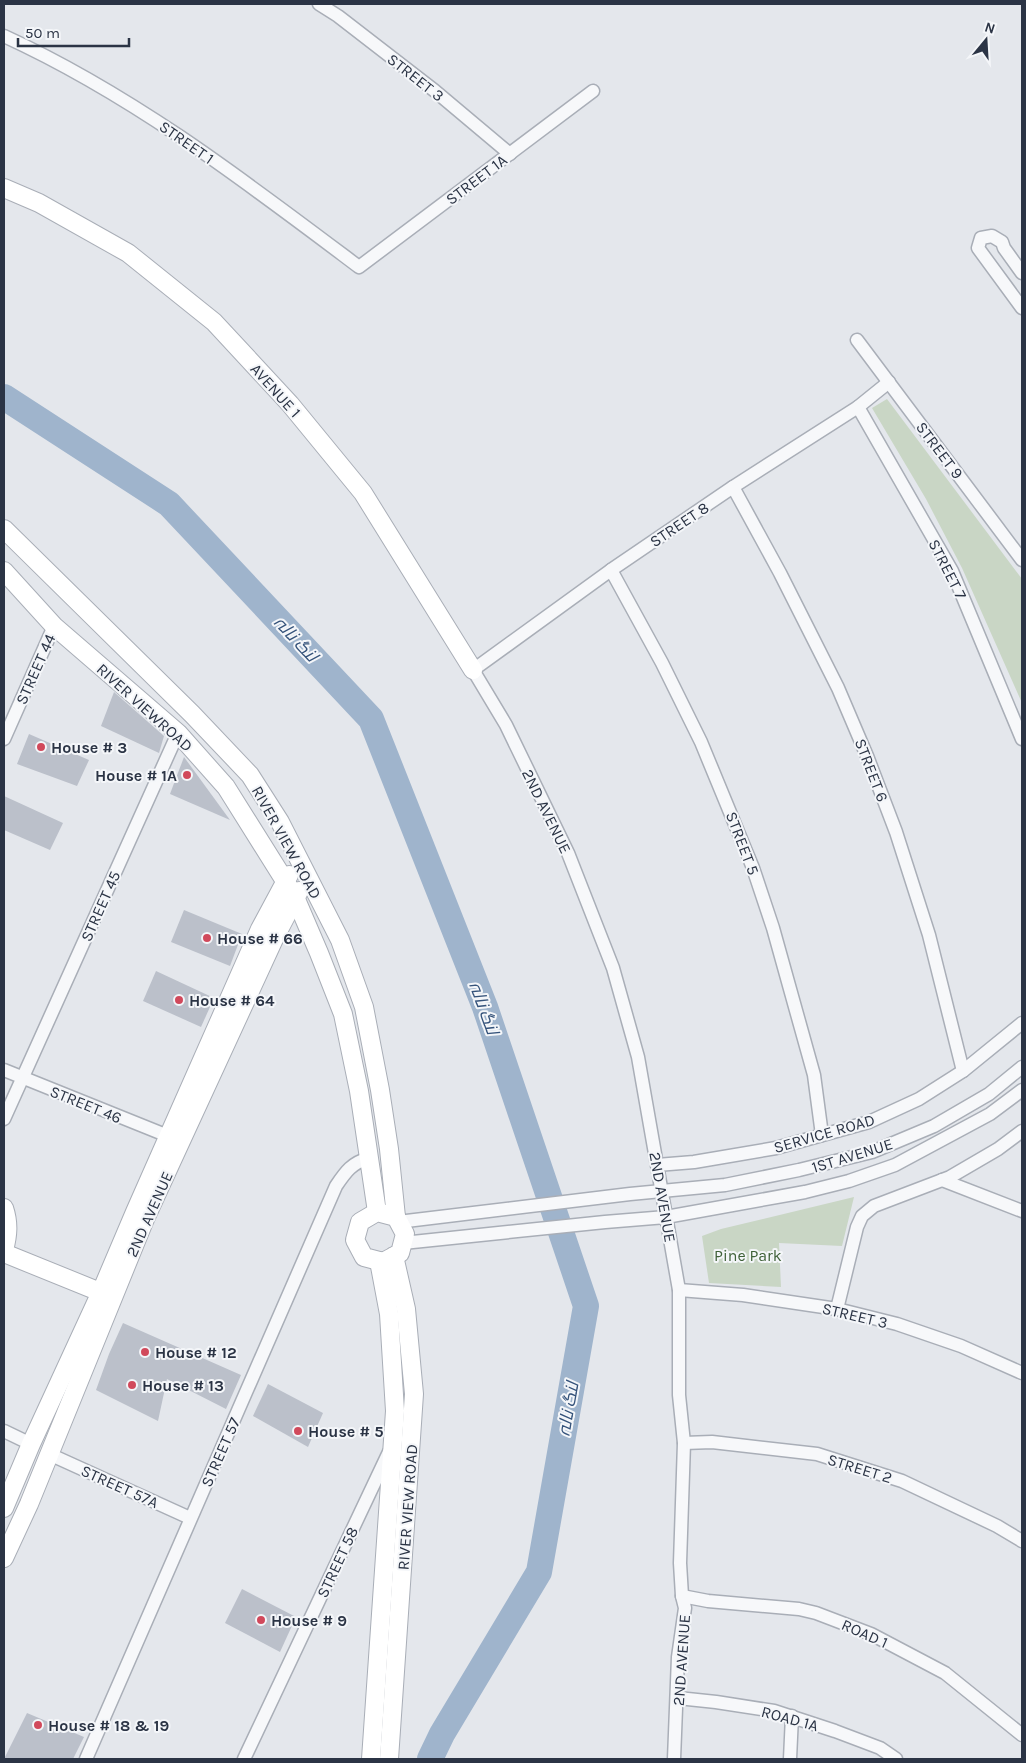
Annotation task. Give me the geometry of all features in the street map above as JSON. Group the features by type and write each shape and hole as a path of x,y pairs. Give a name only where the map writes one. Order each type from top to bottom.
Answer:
{"street":[{"name":"STREET 3","path":"320,4 435,91 510,154"},
{"name":"STREET 1","path":"4,36 142,111 218,163 359,267"},
{"name":"STREET 1A","path":"359,267 593,92"},
{"name":"AVENUE 1","path":"4,188 39,203 128,253 214,322 290,404 363,493 473,670"},
{"path":"1020,266 1004,248 1002,242 992,236 981,238 978,248 1022,308"},
{"name":"STREET 9","path":"857,340 1022,560"},
{"name":"STREET 8","path":"473,670 611,570 734,487 858,407 889,382"},
{"name":"STREET 7","path":"858,407 952,571 1022,739"},
{"name":"STREET 6","path":"734,487 829,670 867,756 896,832 929,935 963,1071"},
{"name":"RIVER VIEW ROAD","path":"4,529 192,714 250,775 280,822 340,940 364,1007 403,1219"},
{"name":"STREET 5","path":"611,570 662,663 702,742 753,868 774,928 814,1075 822,1135"},
{"name":"RIVER VIEWROAD","path":"4,571 54,626 178,733 226,787 285,882"},
{"name":"STREET 44","path":"4,739 54,626"},
{"name":"2ND AVENUE","path":"473,670 506,726 568,853 613,968 638,1056 678,1290 679,1396 684,1443 680,1563 682,1596 685,1608 678,1657 678,1698 674,1759"},
{"name":"STREET 45","path":"4,1119 178,733"},
{"name":"2ND AVENUE","path":"4,1558 29,1504 49,1454 168,1136 260,929 299,858"},
{"name":"2ND AVENUE","path":"4,1508 31,1444 150,1210 295,897 308,876"},
{"name":"RIVER VIEW ROAD","path":"285,882 295,897 343,1014 359,1092 377,1212"},
{"name":"SERVICE ROAD","path":"657,1165 694,1162 776,1148 869,1122 919,1099 963,1071 1022,1023"},
{"name":"1ST AVENUE","path":"403,1219 725,1185 799,1170 872,1152 934,1126 989,1094 1022,1068"},
{"name":"STREET 46","path":"4,1070 168,1136"},
{"name":"1ST AVENUE","path":"398,1250 605,1222 666,1217 805,1192 849,1181 895,1165 990,1114 1022,1090"},
{"path":"837,1309 857,1227 862,1216 874,1206 942,1180 998,1149 1022,1131"},
{"name":"STREET 57","path":"86,1759 190,1518 294,1287 336,1186 345,1172 357,1161 369,1158"},
{"path":"942,1180 1022,1211"},
{"path":"4,1208 8,1219 8,1236 4,1252 107,1295"},
{"path":"377,1212 403,1219 405,1234 398,1250 364,1257 354,1240 360,1222 377,1212"},
{"name":"RIVER VIEW ROAD","path":"371,1759 394,1411 389,1314 398,1250"},
{"name":"RIVER VIEW ROAD","path":"389,1759 414,1394 398,1250"},
{"name":"STREET 3","path":"678,1290 743,1295 837,1309 897,1324 961,1346 1022,1373"},
{"path":"4,1431 49,1454"},
{"name":"STREET 2","path":"684,1443 712,1442 816,1454 902,1481 997,1526 1022,1541"},
{"name":"STREET 58","path":"244,1759 392,1446"},
{"name":"STREET 57A","path":"49,1454 190,1518"},
{"name":"ROAD 1","path":"682,1596 799,1609 816,1613 871,1634 945,1673 1022,1735"},
{"name":"ROAD 1A","path":"678,1698 774,1711 792,1716 835,1730 880,1748 896,1759"},
{"path":"790,1759 792,1716"}],"green space":[{"path":"887,399 1022,579 1022,703 962,568 926,499 872,408"},
{"name":"Pine Park","path":"854,1197 842,1246 779,1243 781,1287 709,1283 702,1236 721,1229"}],"building":[{"path":"114,692 164,736 159,753 101,726"},
{"name":"House # 3","path":"29,734 89,760 77,786 17,764"},
{"name":"House # 1A","path":"184,757 230,820 170,794"},
{"path":"4,796 63,823 50,850 4,830"},
{"name":"House # 66","path":"184,910 242,934 230,966 171,942"},
{"name":"House # 64","path":"156,971 214,998 201,1027 143,1001"},
{"path":"123,1323 241,1375 226,1409 167,1379 158,1421 96,1390"},
{"name":"House # 5","path":"268,1384 323,1413 308,1447 253,1416"},
{"name":"House # 9","path":"242,1589 296,1617 280,1652 225,1623"},
{"name":"House # 18 & 19","path":"27,1713 84,1737 73,1759 4,1759"}],"waterway":[{"name":"لنگ نالہ","path":"4,397 169,504 371,719 485,1007 586,1306 539,1572 442,1734 430,1759"}],"place":[{"name":"House # 3","path":"41,747"},
{"name":"House # 1A","path":"187,775"},
{"name":"House # 66","path":"207,938"},
{"name":"House # 64","path":"179,1000"},
{"name":"House # 12","path":"145,1352"},
{"name":"House # 13","path":"132,1385"},
{"name":"House # 5","path":"298,1431"},
{"name":"House # 9","path":"261,1620"},
{"name":"House # 18 & 19","path":"38,1725"}]}
